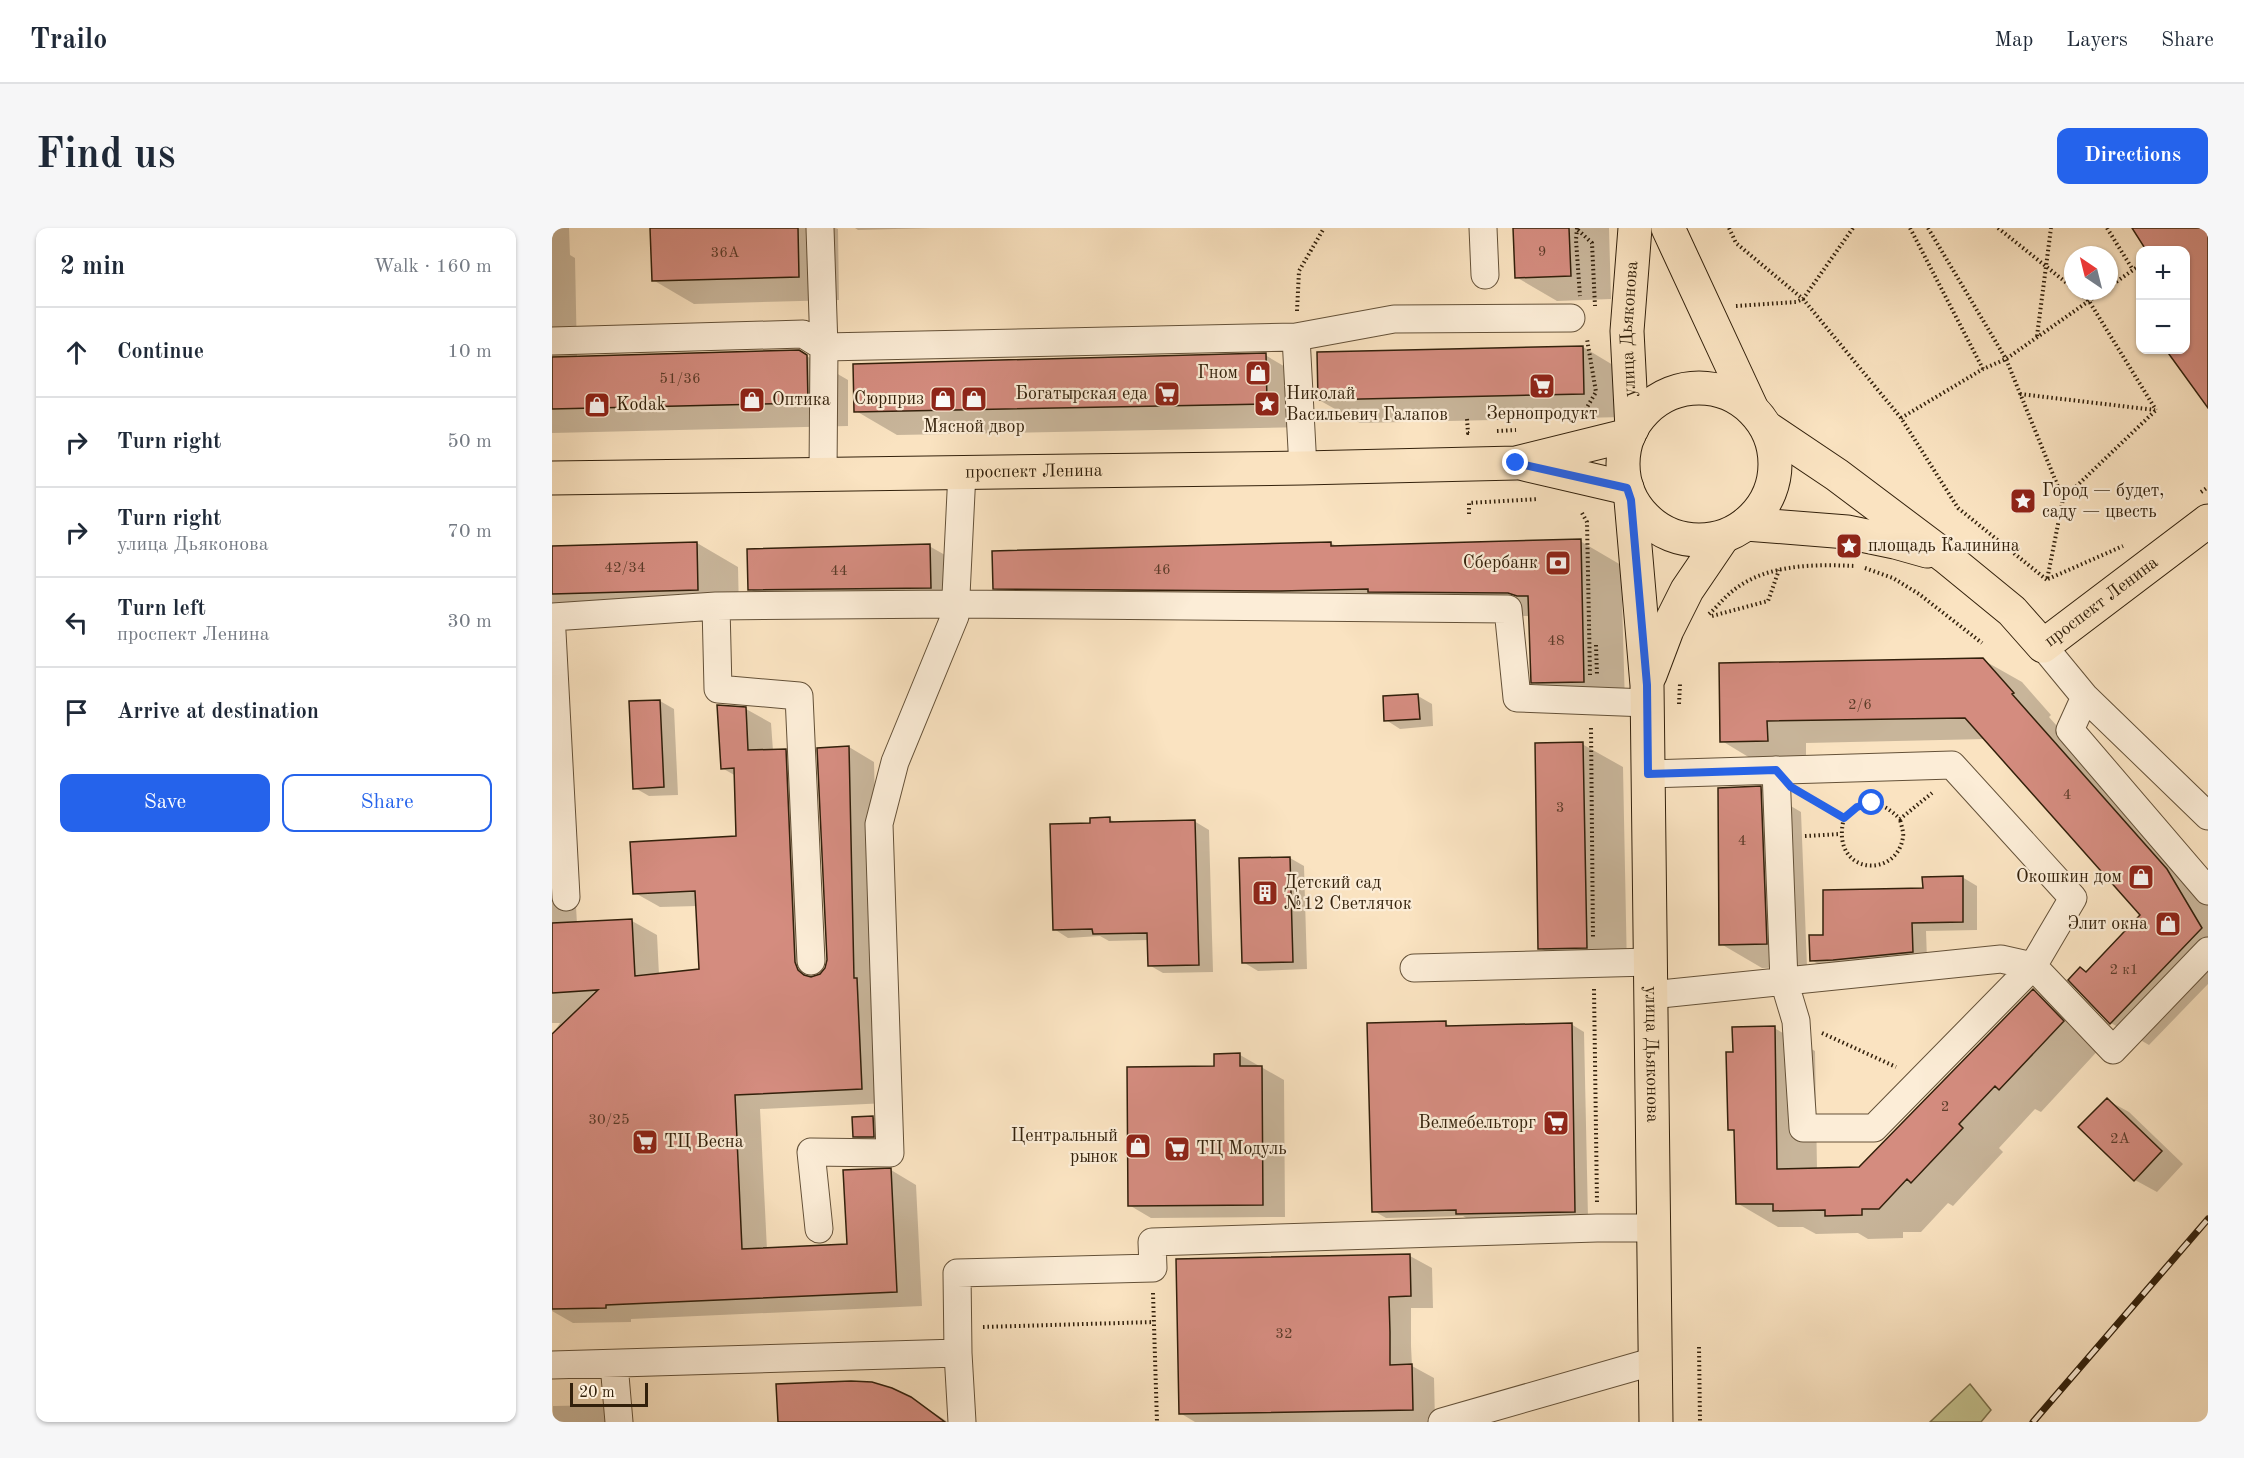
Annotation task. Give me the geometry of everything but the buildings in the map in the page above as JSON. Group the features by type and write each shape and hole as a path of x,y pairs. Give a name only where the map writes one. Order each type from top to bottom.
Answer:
{"main road":[{"name":"улица Дьяконова","path":"1630,432 1627,331 1635,228"},
{"path":"1668,228 1759,418 1775,454 1774,480 1764,505 1735,531 1697,541 1671,535 1648,521 1629,494 1623,461 1630,432 1643,413 1653,404 1676,391 1689,388 1716,389 1740,399 1759,418"},
{"name":"проспект Ленина","path":"1759,418 1946,557 2012,611 2043,646 2204,507"},
{"name":"проспект Ленина","path":"552,478 1516,463 1630,432"},
{"name":"проспект Ленина","path":"1516,463 1629,494"},
{"name":"улица Дьяконова","path":"1629,494 1647,694 1656,1422"},
{"name":"улица Дьяконова","path":"1647,694 1667,630 1687,591 1735,531"},
{"name":"проспект Ленина","path":"1735,531 1847,532 1895,542 1946,557"}],"street":[{"path":"820,228 824,347 823,474"},
{"path":"1483,228 1485,276"},
{"path":"552,341 803,334 824,347 1296,337 1394,319 1583,317"},
{"path":"1296,337 1303,468"},
{"path":"819,1229 811,1152 890,1153 879,824 895,762 955,616 962,472"},
{"path":"552,616 716,606 956,604 1508,609 1517,698 1590,701 1647,694"},
{"path":"716,606 718,689 799,696 811,961"},
{"path":"552,632 566,897"},
{"path":"2043,646 2085,697 2208,816"},
{"path":"2085,697 2070,730 2208,891"},
{"path":"1648,774 1776,770 1952,765 2073,898 2033,966 1874,1128 1803,1128 1796,1021 1784,981 1776,770"},
{"path":"1651,995 2001,959 2033,966 2113,1050 2208,951"},
{"path":"1414,968 1650,962"},
{"path":"962,1422 957,1273 1153,1268 1152,1242 1653,1228"},
{"path":"552,1365 743,1360 958,1340"},
{"path":"1442,1422 1655,1361"},
{"path":"614,1364 619,1422"}],"path":[{"path":"1296,337 1299,271 1324,228"},
{"path":"1729,228 1736,243 1803,299 1901,418 1958,508 2047,580"},
{"path":"1732,306 1796,302 1803,299 1853,228"},
{"path":"1910,228 1983,369"},
{"path":"1928,228 2006,359 2063,499 2047,580"},
{"path":"1998,228 2064,281"},
{"path":"2037,337 2051,228"},
{"path":"2107,228 2133,270"},
{"path":"1577,229 1592,243 1583,317"},
{"path":"2118,281 2136,268"},
{"path":"1901,418 1983,369 2006,359 2089,301 2156,410"},
{"path":"2020,394 2156,410"},
{"path":"2063,499 2156,410"},
{"path":"1467,419 1468,433 1480,432"},
{"path":"1491,432 1526,430"},
{"path":"2204,507 2208,487"},
{"path":"1469,514 1469,503 1542,499"},
{"path":"1582,513 1587,522 1597,1228"},
{"path":"2047,580 2129,543"},
{"path":"1779,569 1768,601 1710,616 1730,592 1755,578 1779,569 1821,564 1859,566 1893,578 1919,594 1982,643"},
{"path":"1679,706 1683,673"},
{"path":"1776,770 1791,787 1844,818"},
{"path":"1900,819 1958,772"},
{"path":"1872,803 1888,808 1900,819 1904,835 1899,851 1887,862 1871,866 1856,862 1844,850 1840,834 1844,818 1857,807 1872,803"},
{"path":"1779,837 1840,834"},
{"path":"1796,1021 1922,1079"},
{"path":"1153,1268 1157,1422"},
{"path":"958,1340 1154,1322"},
{"path":"1699,1347 1700,1422"}],"shaded area":[{"path":"1970,1384 1991,1410 1981,1422 1930,1422"}],"railway":[{"path":"2033,1422 2208,1219"}],"place":[{"name":"Гном","path":"1258,373"},
{"name":"Зернопродукт","path":"1542,386"},
{"name":"Богатырская еда","path":"1167,394"},
{"name":"Сюрприз","path":"943,399"},
{"name":"Мясной двор","path":"974,399"},
{"name":"Оптика","path":"752,400"},
{"name":"Николай Васильевич Галапов","path":"1267,404"},
{"name":"Kodak","path":"597,405"},
{"name":"Город — будет, саду — цвесть","path":"2023,501"},
{"name":"площадь Калинина","path":"1849,546"},
{"name":"Сбербанк","path":"1558,563"},
{"name":"Окошкин дом","path":"2141,877"},
{"name":"Детский сад №12 Светлячок","path":"1265,893"},
{"name":"Элит окна","path":"2168,924"},
{"name":"Велмебельторг","path":"1556,1123"},
{"name":"ТЦ Весна","path":"645,1142"},
{"name":"Центральный рынок","path":"1138,1146"},
{"name":"ТЦ Модуль","path":"1177,1149"}],"route":[{"path":"1516,463 1627,488 1631,500 1647,685 1648,774 1776,770 1791,787 1844,818 1857,807 1872,803"}]}
